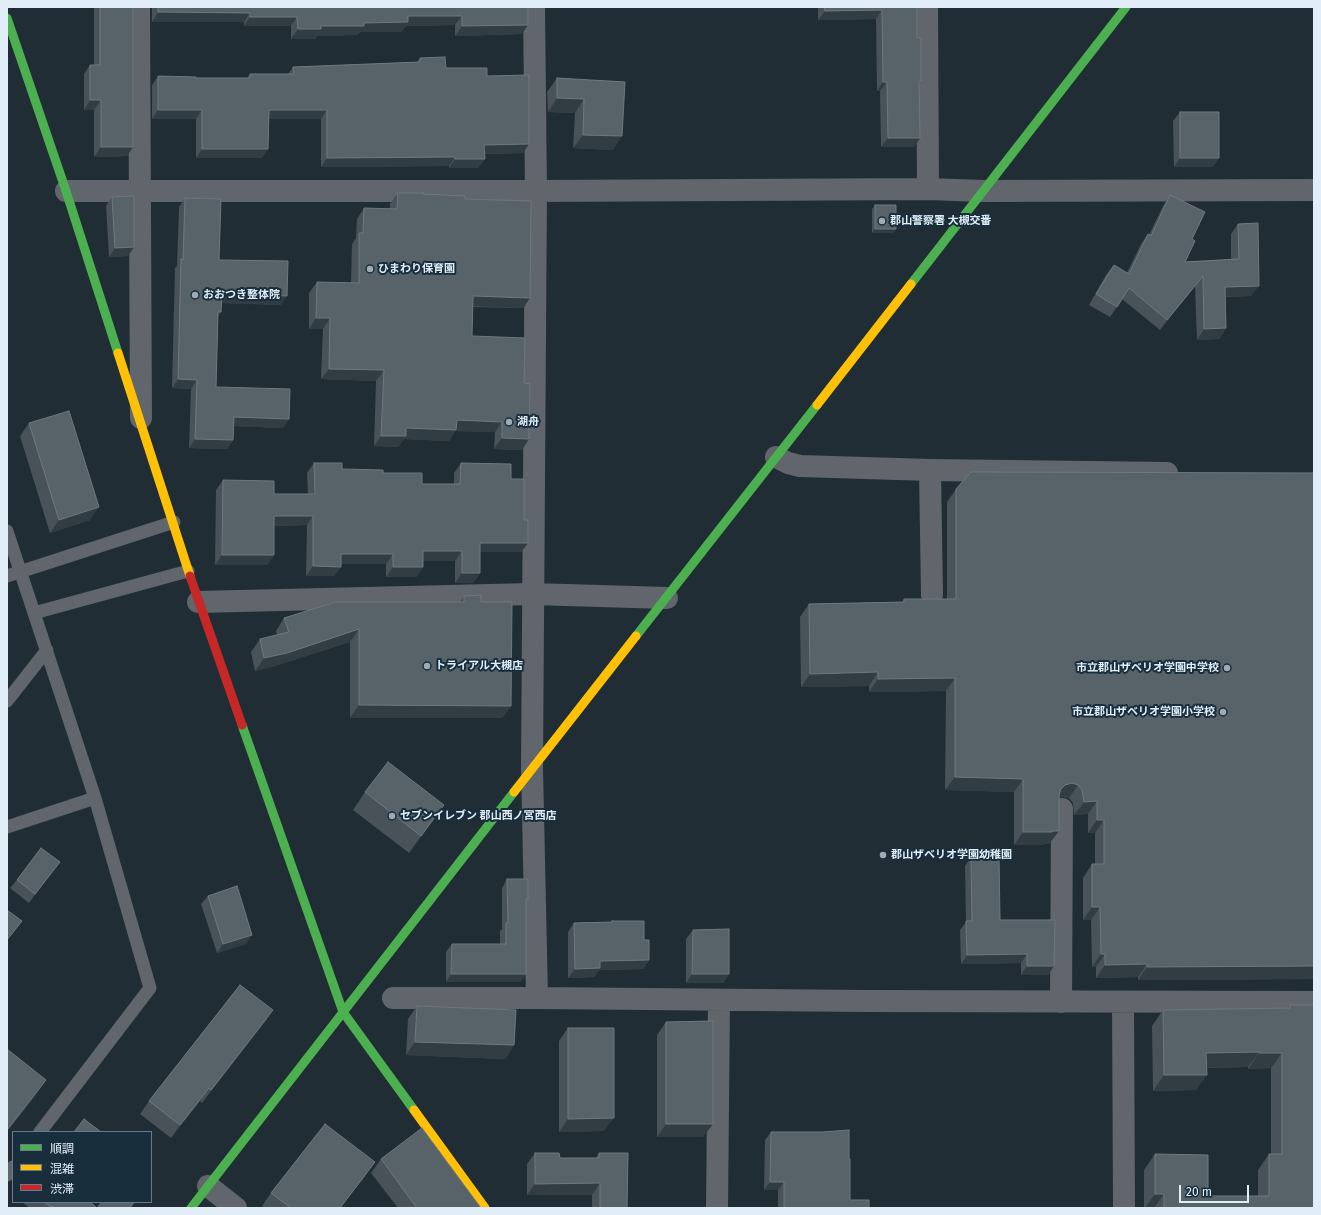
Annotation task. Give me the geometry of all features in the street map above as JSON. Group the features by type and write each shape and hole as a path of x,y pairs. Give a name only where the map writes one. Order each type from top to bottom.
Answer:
{"street":[{"path":"139,7 141,424"},
{"path":"534,7 536,192 532,594 532,768 537,998"},
{"path":"927,7 928,188"},
{"path":"191,1208 532,768 667,598 1126,7"},
{"path":"7,18 66,191 174,522 198,602 343,1012 485,1208"},
{"path":"66,191 536,192 928,188 983,191 1314,190"},
{"path":"776,457 788,463 800,466 930,470 1189,473"},
{"path":"930,470 932,595"},
{"path":"198,602 532,594 667,598"},
{"path":"1062,809 1062,1002"},
{"path":"393,998 1314,1002"},
{"path":"717,1208 720,1000"},
{"path":"1123,1002 1124,1208"},
{"path":"208,1186 236,1208"}],"lane":[{"path":"7,576 174,522"},
{"path":"7,531 95,798 150,988 41,1131"},
{"path":"34,613 188,571"},
{"path":"7,701 47,650"},
{"path":"7,827 95,798"}],"building":[{"path":"100,7 133,7 133,147 101,147 101,100 90,100 90,65 100,65"},
{"path":"158,7 528,7 528,25 462,26 462,16 408,16 408,22 364,23 364,26 321,26 321,29 298,29 297,17 250,17 250,13 158,12"},
{"path":"824,7 917,7 917,38 921,38 921,81 919,81 920,138 888,138 887,82 883,82 882,10 825,11"},
{"path":"445,57 446,68 487,68 487,76 529,75 529,144 484,145 485,159 455,159 455,157 327,158 327,110 269,110 268,149 202,149 202,110 158,110 158,76 250,78 250,74 294,74 293,67 420,62 420,58"},
{"path":"557,78 625,82 622,136 583,135 584,99 557,98"},
{"path":"1180,112 1219,112 1219,158 1180,158"},
{"path":"398,193 465,196 465,199 531,201 530,298 473,296 472,336 525,338 524,383 530,384 529,439 502,438 502,422 457,420 456,430 406,428 406,436 381,436 384,370 329,369 330,318 316,318 317,282 359,283 359,233 363,233 364,208 397,209"},
{"path":"1170,195 1205,212 1192,239 1195,241 1185,262 1239,259 1238,224 1258,223 1259,286 1225,287 1226,328 1204,329 1203,276 1167,320 1129,288 1117,307 1096,294 1114,265 1129,274 1148,234 1151,236"},
{"path":"134,196 134,247 115,248 112,197"},
{"path":"185,198 221,199 219,260 288,261 287,296 222,294 221,312 218,312 216,387 290,389 289,419 234,417 233,440 195,439 197,380 178,379 181,259 183,260"},
{"name":"郡山警察署 大槻交番","path":"875,205 896,205 896,229 875,229"},
{"path":"69,411 99,507 59,520 29,423"},
{"path":"314,463 342,463 342,469 383,470 383,473 422,473 422,484 460,484 461,463 511,464 511,479 524,479 524,520 528,520 528,543 480,543 480,573 462,573 462,551 423,551 423,567 393,567 393,554 341,554 341,567 313,566 313,516 274,516 274,555 222,555 223,480 274,481 274,494 315,494"},
{"path":"971,472 1314,473 1314,966 1147,967 1147,964 1105,965 1105,954 1101,954 1100,907 1092,907 1092,864 1104,864 1104,820 1097,820 1097,801 1084,802 1082,790 1078,785 1072,783 1065,785 1061,789 1059,795 1059,831 1023,832 1023,779 955,777 955,678 878,679 878,672 810,674 809,604 904,602 904,599 956,599 956,489"},
{"name":"トライアル大槻店","path":"481,595 481,602 512,602 511,706 359,705 359,629 287,653 264,658 260,639 289,632 284,618 336,602 464,602 464,596"},
{"path":"388,762 444,805 421,836 365,792"},
{"path":"41,848 60,862 35,894 17,880"},
{"path":"971,857 999,857 1000,920 1055,920 1054,966 1027,966 1027,954 967,955 966,921 972,921"},
{"path":"507,879 528,879 528,899 526,899 526,974 451,974 452,944 506,944 506,923 508,923"},
{"path":"237,886 252,935 223,944 208,896"},
{"path":"7,910 22,921 7,940"},
{"path":"644,921 644,940 649,940 649,960 600,961 600,968 575,969 574,923"},
{"path":"729,929 729,974 692,974 693,930"},
{"path":"240,985 273,1010 211,1090 209,1088 180,1125 149,1101"},
{"path":"1290,1005 1314,1005 1314,1208 1164,1208 1164,1194 1155,1194 1155,1154 1208,1155 1208,1196 1269,1196 1269,1154 1282,1154 1282,1053 1206,1053 1207,1075 1164,1075 1163,1010 1290,1008"},
{"path":"417,1006 516,1010 514,1045 415,1042"},
{"path":"713,1021 713,1124 666,1124 666,1022"},
{"path":"568,1028 614,1028 614,1118 568,1119"},
{"path":"7,1049 46,1080 7,1130"},
{"path":"84,1119 100,1131 75,1131"},
{"path":"325,1124 375,1162 340,1208 291,1208 271,1193"},
{"path":"422,1128 481,1208 417,1208 381,1159"},
{"path":"849,1130 850,1200 869,1200 869,1208 784,1208 784,1182 770,1182 771,1132 822,1132"},
{"path":"535,1153 559,1153 560,1158 599,1158 599,1153 628,1153 627,1208 600,1208 600,1183 535,1184"},
{"path":"45,1203 91,1203 97,1208 55,1208 52,1206 51,1207"},
{"path":"101,1203 133,1203 129,1208 97,1208"}],"traffic: fast":[{"path":"911,284 1126,7"},
{"path":"7,18 66,191 118,353"},
{"path":"636,636 817,405"},
{"path":"242,725 343,1012 414,1110"},
{"path":"191,1208 514,792"}],"traffic: slow":[{"path":"817,405 911,284"},
{"path":"118,353 190,576"},
{"path":"514,792 636,636"},
{"path":"414,1110 485,1208"}],"traffic: jam":[{"path":"190,576 242,725"}],"place":[{"name":"郡山警察署 大槻交番","path":"882,221"},
{"name":"ひまわり保育園","path":"370,269"},
{"name":"おおつき整体院","path":"195,295"},
{"name":"湖舟","path":"509,422"},
{"name":"トライアル大槻店","path":"427,666"},
{"name":"市立郡山ザベリオ学園中学校","path":"1227,668"},
{"name":"市立郡山ザベリオ学園小学校","path":"1223,712"},
{"name":"セブンイレブン 郡山西ノ宮西店","path":"392,816"},
{"name":"郡山ザベリオ学園幼稚園","path":"883,855"}]}
